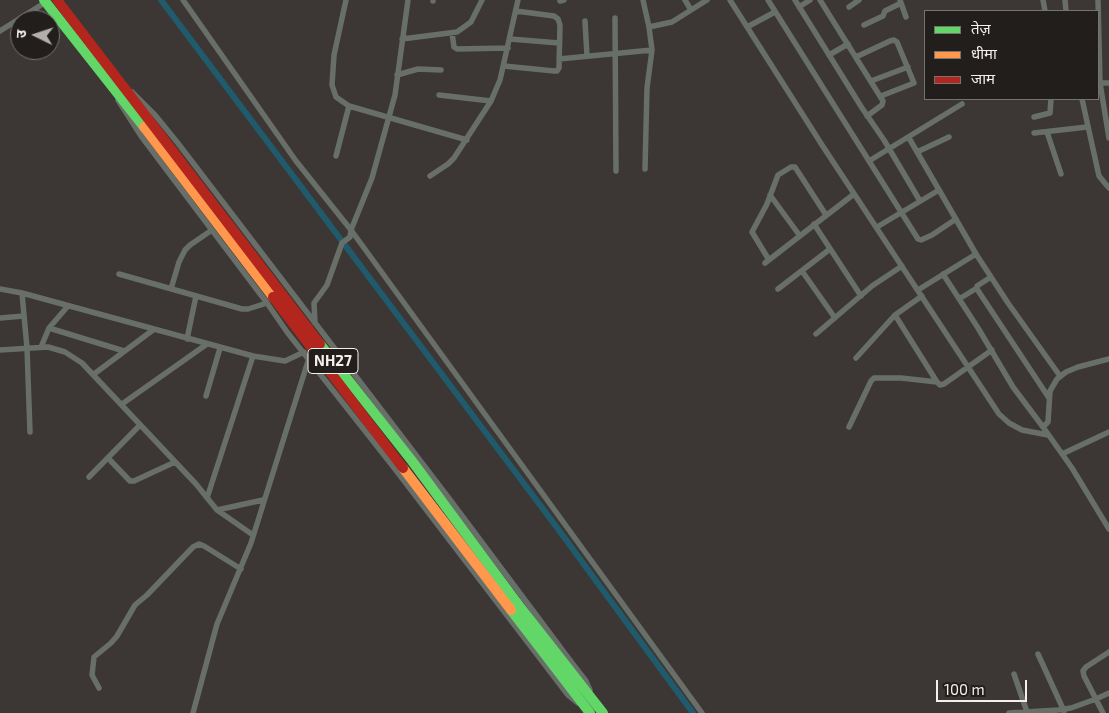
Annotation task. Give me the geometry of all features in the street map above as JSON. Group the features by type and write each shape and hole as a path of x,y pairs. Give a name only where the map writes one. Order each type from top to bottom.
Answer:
{"highway":[{"name":"NH27","path":"57,0 116,85"},
{"name":"NH27","path":"45,1 116,85 412,462 514,606 591,709 603,713"}],"street":[{"path":"183,0 296,161 702,713"},
{"path":"346,0 336,39 332,76 332,85 336,97 350,106 467,140"},
{"path":"193,713 217,624 228,594 241,569 253,535 315,324 314,303 327,285 342,243 350,234 372,178 395,95 408,0"},
{"path":"402,39 452,33 464,28 471,22 482,0"},
{"path":"430,176 454,158 490,102 504,66 518,0"},
{"path":"560,1 564,0"},
{"path":"643,0 650,27 652,50 647,88 645,169"},
{"path":"685,0 692,10"},
{"path":"730,0 854,194 999,414 1009,423 1027,432 1048,434"},
{"path":"768,0 901,213 920,240 932,235 956,219"},
{"path":"795,0 920,201"},
{"path":"799,7 810,0"},
{"path":"820,0 881,96 883,104 867,116"},
{"path":"849,7 859,0"},
{"path":"0,30 45,1"},
{"path":"650,27 672,22 705,1"},
{"path":"864,26 883,16 885,11 901,2 906,17"},
{"path":"504,66 556,71 559,68 560,25 556,17 516,11"},
{"path":"747,27 775,12"},
{"path":"616,18 616,171"},
{"path":"585,21 587,56"},
{"path":"452,33 454,47 457,49 508,48"},
{"path":"510,39 559,43"},
{"path":"856,57 894,40 897,42 914,83 881,96"},
{"path":"829,55 848,44"},
{"path":"559,59 652,50"},
{"path":"1099,52 1100,83 1108,138"},
{"path":"871,81 908,67"},
{"path":"397,75 418,69 441,70"},
{"path":"1100,83 1109,83"},
{"path":"116,85 123,108 134,126 287,332 306,354 568,695 591,709"},
{"path":"116,85 140,98 172,135 586,681 591,709"},
{"path":"439,95 490,102"},
{"path":"1034,117 1050,113 1051,100"},
{"path":"1082,100 1099,176 1109,188"},
{"path":"869,161 890,150 962,104"},
{"path":"336,156 350,106"},
{"path":"1034,133 1087,127"},
{"path":"1047,132 1061,174"},
{"path":"917,152 949,137"},
{"path":"909,138 976,254 1060,376"},
{"path":"826,215 794,167 778,175 752,232 767,261 854,194"},
{"path":"877,228 939,190"},
{"path":"770,195 800,236"},
{"path":"814,224 861,296"},
{"path":"170,289 185,250 212,230"},
{"path":"778,289 830,249"},
{"path":"856,358 895,315 920,293 943,274 976,254"},
{"path":"816,334 872,286 902,266"},
{"path":"802,271 835,318"},
{"path":"118,274 242,309 255,308 267,303"},
{"path":"943,274 992,350 1013,387 1062,454 1109,529"},
{"path":"959,299 991,277"},
{"path":"977,288 1049,398"},
{"path":"0,289 22,293 253,356 285,361 306,354"},
{"path":"22,293 27,348 30,432"},
{"path":"187,339 196,296"},
{"path":"41,347 49,328 68,306"},
{"path":"895,315 937,382"},
{"path":"0,318 24,316"},
{"path":"49,328 124,351"},
{"path":"94,374 153,330"},
{"path":"122,404 207,344"},
{"path":"0,350 41,347 56,348 82,363 122,404 217,510 253,535"},
{"path":"206,396 220,348"},
{"path":"849,428 873,379 901,378 944,384 992,350"},
{"path":"207,498 253,356"},
{"path":"1043,427 1048,422 1049,398 1052,386 1060,376 1078,367 1109,358"},
{"path":"89,477 140,425"},
{"path":"1062,454 1109,432"},
{"path":"108,458 130,481 134,481 175,462"},
{"path":"217,510 263,500"},
{"path":"99,688 92,675 94,657 112,643 135,605 193,547 199,544 204,546 241,569"},
{"path":"1103,713 1084,676 1084,671 1086,667 1109,652"},
{"path":"1038,654 1064,711"},
{"path":"1014,674 1027,712"},
{"path":"1009,713 1064,711 1096,700 1109,693"}],"waterway":[{"path":"161,0 558,529 693,713"}],"traffic: fast":[{"path":"44,0 144,127"},
{"path":"320,344 412,461 517,603"},
{"path":"517,603 603,713"},
{"path":"511,610 590,713"}],"traffic: jam":[{"path":"57,0 149,120"},
{"path":"149,120 320,344"},
{"path":"273,297 403,468"}],"traffic: slow":[{"path":"144,127 273,297"},
{"path":"403,468 511,610"}]}
